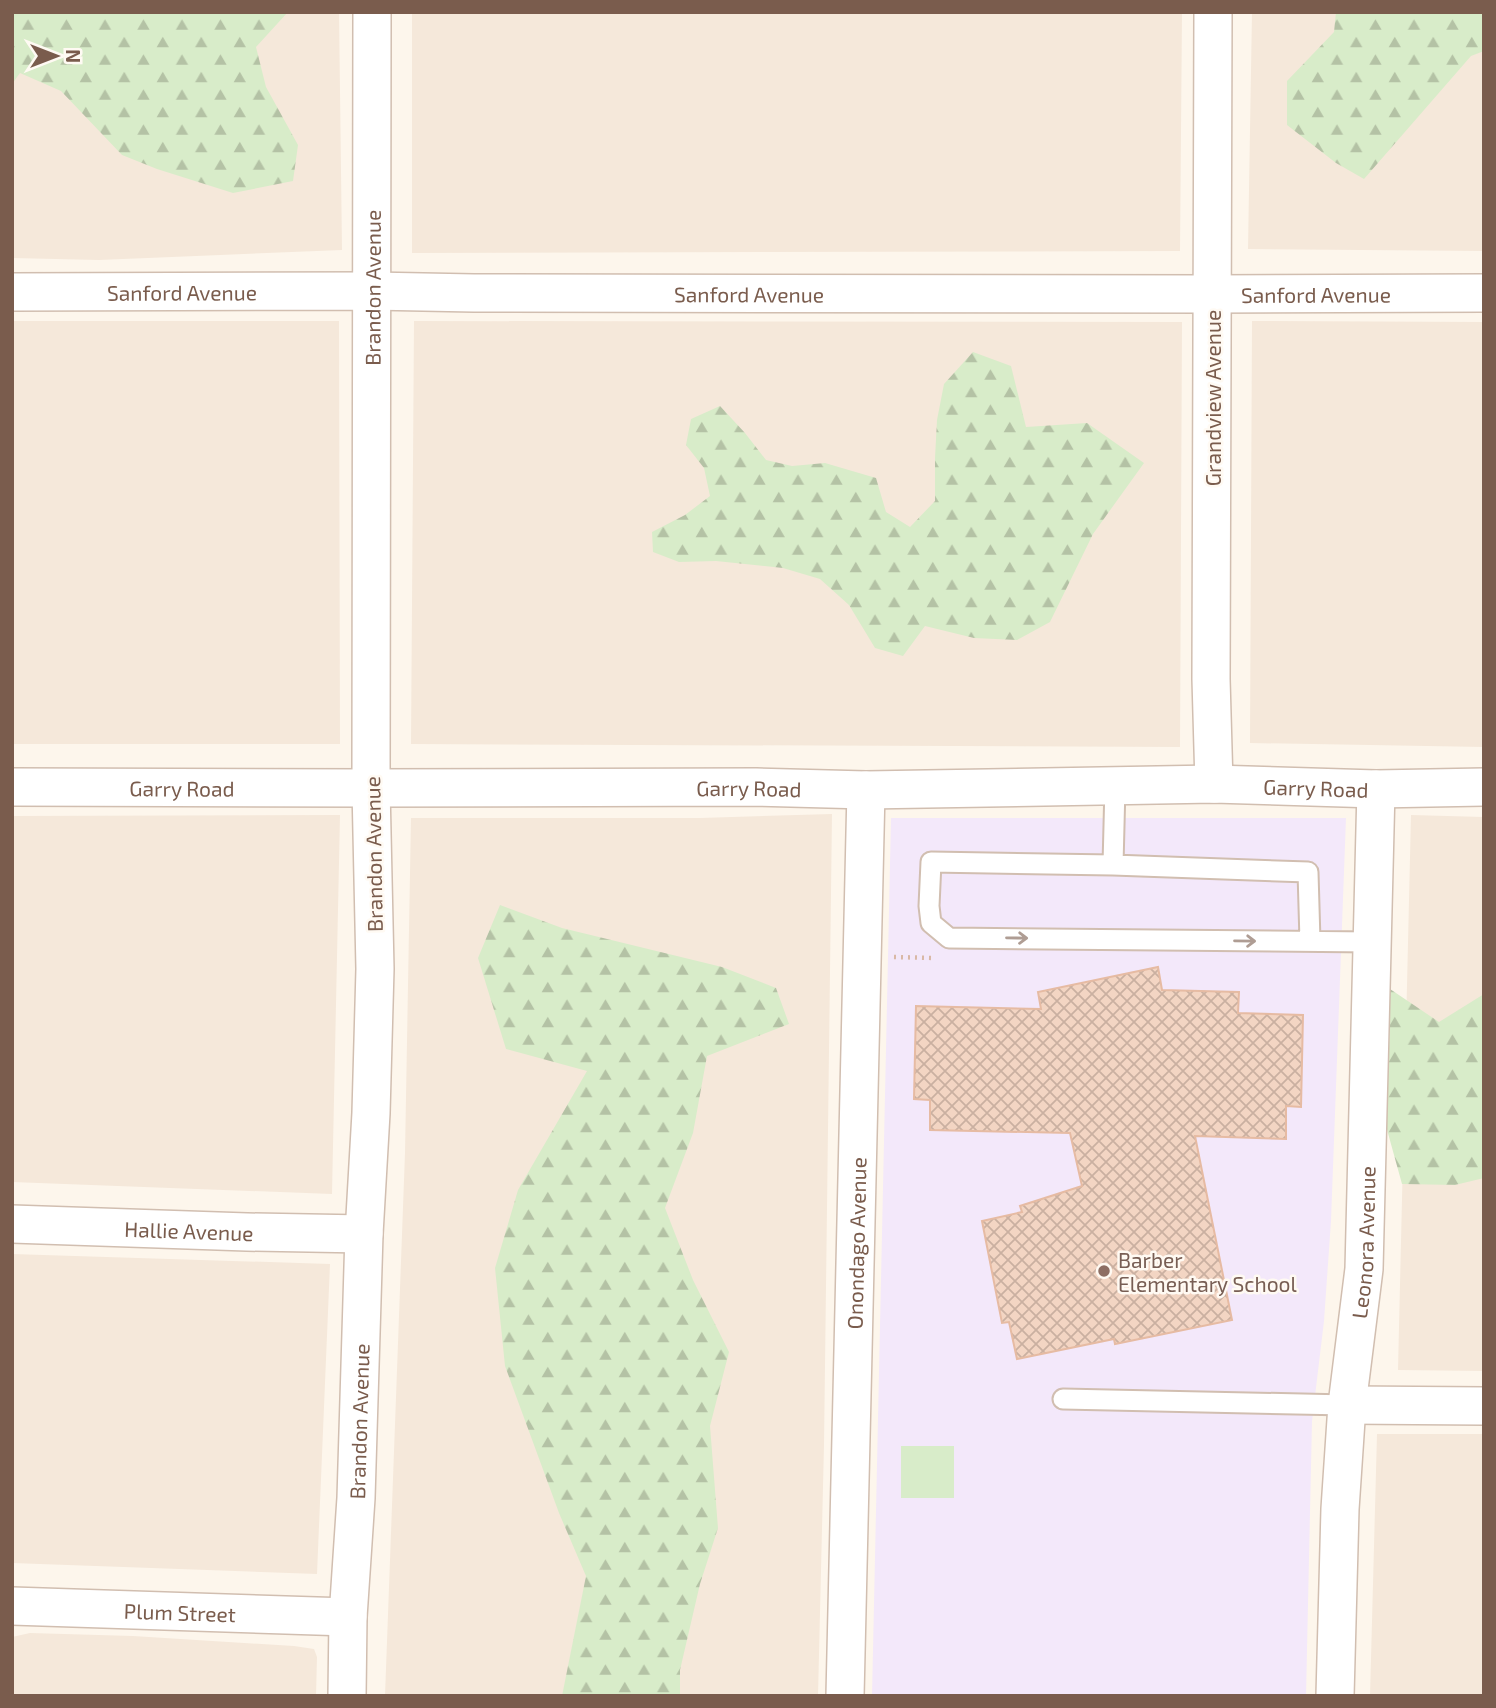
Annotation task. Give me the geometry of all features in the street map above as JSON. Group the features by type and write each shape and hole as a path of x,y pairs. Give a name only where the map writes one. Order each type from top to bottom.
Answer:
{"street":[{"name":"Brandon Avenue","path":"347,1696 375,969 371,788 372,12"},
{"name":"Grandview Avenue","path":"1213,12 1211,679 1214,784"},
{"name":"Sanford Avenue","path":"12,292 1484,293"},
{"name":"Garry Road","path":"12,787 756,786 866,790 1214,784 1376,789 1484,787"},
{"name":"Leonora Avenue","path":"1335,1696 1340,1509 1347,1405 1364,1269 1376,789"},
{"name":"Onondago Avenue","path":"845,1696 866,790"},
{"name":"Hallie Avenue","path":"12,1224 364,1234"},
{"path":"1347,1405 1484,1406"},
{"name":"Plum Street","path":"12,1606 348,1618"}],"lane":[{"path":"1114,865 1115,786"},
{"path":"1310,942 1308,872 931,862 931,923 949,938 1310,942 1372,942"},
{"path":"1063,1399 1347,1405"}],"shaded area":[{"path":"12,12 339,12 342,250 99,260 12,258"},
{"path":"412,12 1182,12 1180,251 412,253"},
{"path":"1252,12 1484,12 1484,251 1248,249"},
{"path":"12,321 339,321 340,744 12,744"},
{"path":"414,321 1182,322 1180,747 411,744"},
{"path":"1252,321 1484,322 1484,747 1250,743"},
{"path":"832,814 818,1696 385,1696 405,1153 411,818 700,818"},
{"path":"340,815 332,1194 12,1182 12,816"},
{"path":"1411,815 1484,817 1484,1371 1398,1370"},
{"name":"Barber Elementary School","path":"891,818 1346,818 1331,1221 1324,1321 1312,1421 1306,1696 872,1696"},
{"path":"12,1254 330,1264 317,1574 12,1563"},
{"path":"1377,1434 1484,1434 1484,1696 1370,1696"},
{"path":"30,1633 133,1636 314,1649 317,1657 316,1696 12,1696 12,1637"}],"green space":[{"path":"12,12 288,12 256,47 266,87 298,145 293,181 233,193 122,155 61,91 20,73 12,84"},
{"path":"1336,12 1484,12 1484,51 1471,56 1364,179 1336,163 1287,125 1287,81 1334,32"},
{"path":"973,352 1011,366 1026,427 1087,423 1144,463 1093,534 1050,622 1017,640 974,638 925,626 903,656 875,648 849,605 820,579 783,568 716,561 679,562 653,552 652,532 685,515 710,496 704,468 686,445 691,419 720,406 766,460 792,466 825,463 876,478 886,512 910,527 935,501 937,420 944,384"},
{"path":"500,905 562,928 722,967 776,988 789,1024 707,1056 693,1133 665,1208 693,1280 729,1352 710,1426 718,1528 700,1584 680,1670 680,1696 562,1696 586,1576 559,1513 505,1366 495,1268 518,1190 587,1071 506,1049 478,958"},
{"path":"1390,989 1439,1022 1484,994 1484,1178 1455,1185 1402,1184 1386,1126"},
{"path":"901,1446 954,1446 954,1498 901,1498"}],"building":[{"path":"1158,967 1162,990 1239,992 1238,1013 1303,1015 1301,1107 1286,1106 1286,1139 1195,1136 1232,1320 1115,1344 1114,1339 1017,1359 1009,1322 1002,1323 982,1221 1022,1212 1020,1206 1082,1186 1070,1133 930,1130 930,1100 914,1099 916,1006 1041,1009 1038,992"}],"place":[{"name":"Barber Elementary School","path":"1104,1271"}]}
